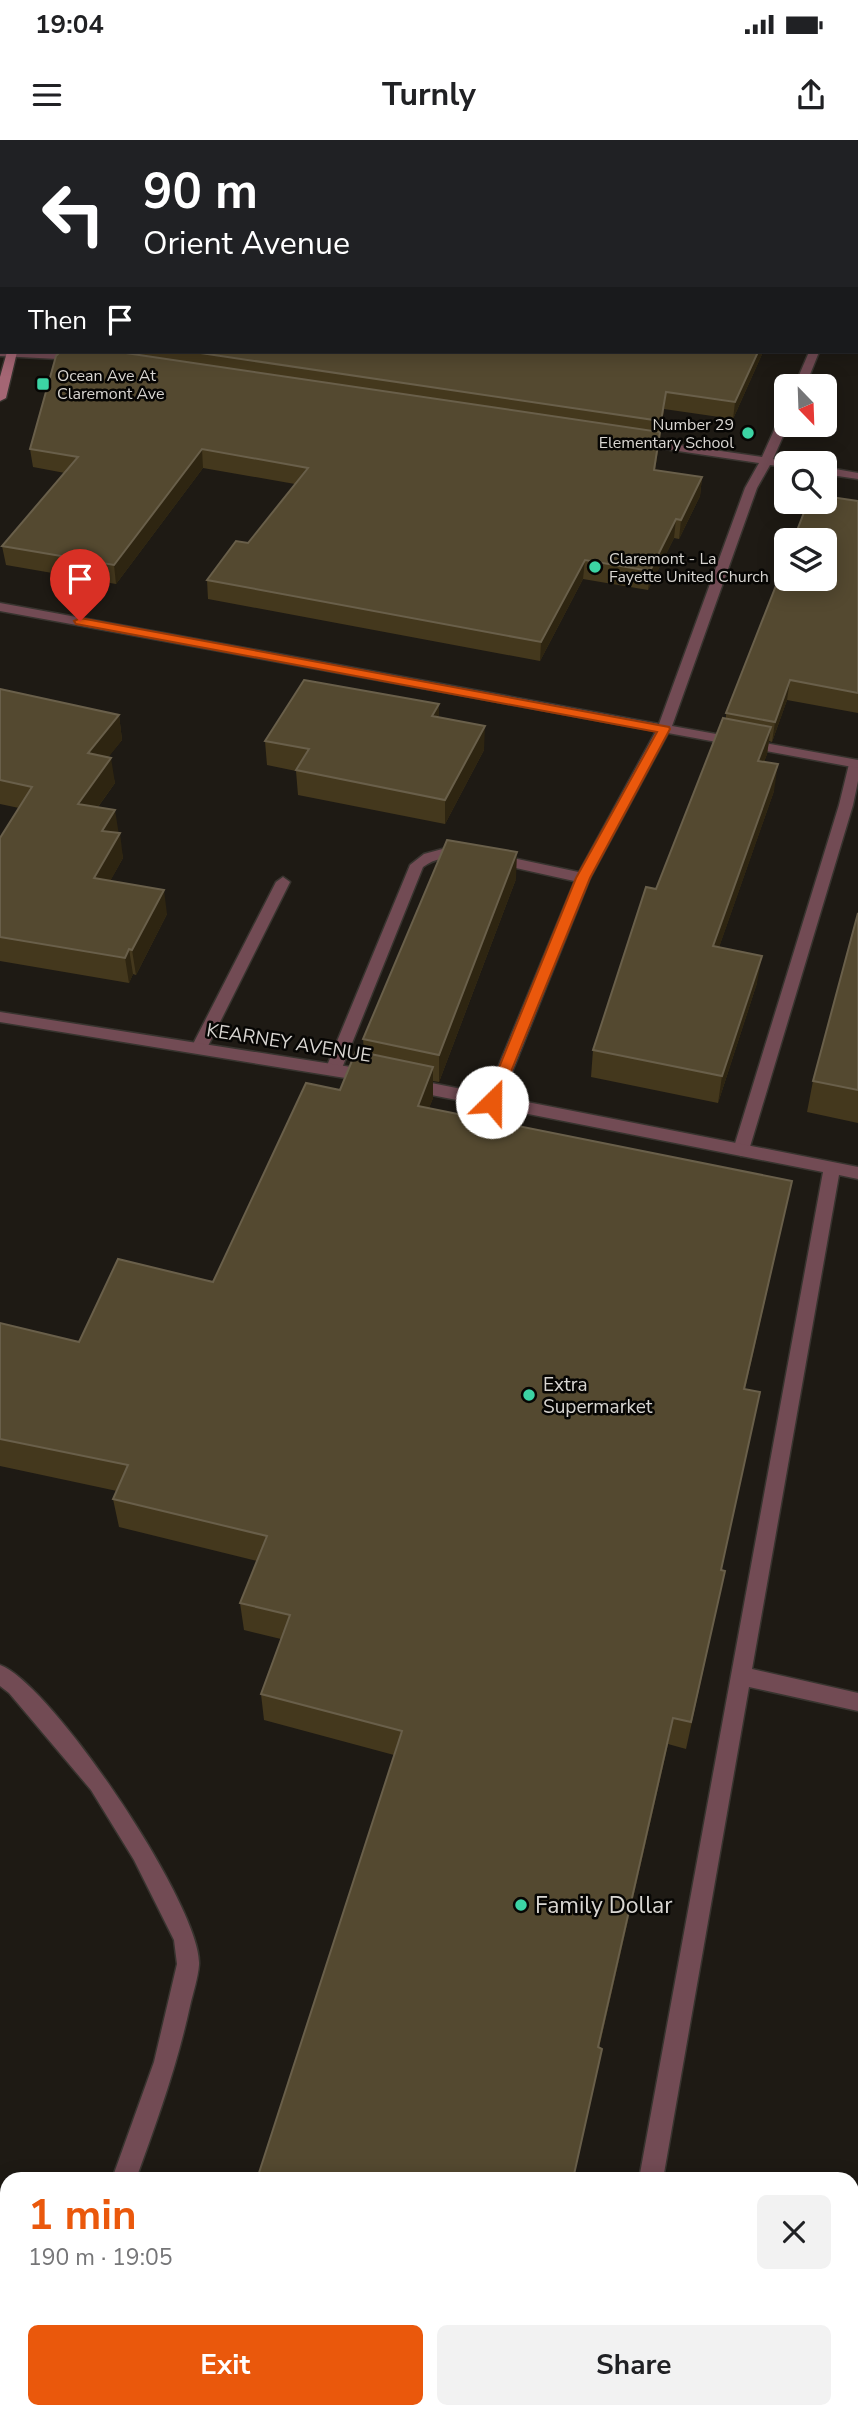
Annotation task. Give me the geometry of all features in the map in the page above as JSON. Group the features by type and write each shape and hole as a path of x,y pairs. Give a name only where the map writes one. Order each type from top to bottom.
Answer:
{"street":[{"path":"0,398 8,354"},
{"path":"22,354 94,359"},
{"path":"805,374 813,354"},
{"path":"492,1102 583,878 664,729 751,488 776,438"},
{"path":"626,440 774,462"},
{"path":"837,472 858,476"},
{"path":"0,607 856,763 741,1150"},
{"path":"334,1068 416,865 431,853 446,850 583,878"},
{"path":"200,1048 283,882"},
{"name":"KEARNEY AVENUE","path":"0,1017 334,1068 492,1102 858,1172"},
{"path":"652,2172 742,1676 809,1282 832,1167"},
{"path":"0,1674 16,1686 98,1783 142,1853 185,1939 188,1964 166,2062 127,2172"},
{"path":"742,1676 858,1702"}],"building":[{"path":"133,354 660,432 654,470 702,477 681,520 676,519 650,571 585,560 541,642 207,580 236,541 248,543 308,468 202,449 114,565 2,546 78,457 30,449 56,356"},
{"path":"208,354 757,354 735,402 666,392 661,421"},
{"path":"837,498 858,501 858,693 790,680 775,722 726,713 774,591 837,591 837,528 798,528 803,514 837,514"},
{"path":"304,680 439,704 432,716 485,726 445,800 296,770 309,749 265,741"},
{"path":"0,689 119,715 88,753 111,758 78,804 115,810 102,831 120,833 94,878 164,890 125,958 0,937 0,838 32,787 0,780"},
{"path":"723,718 771,727 758,761 778,764 713,946 762,956 722,1076 593,1050 646,887 656,889"},
{"path":"447,840 517,852 439,1055 363,1039"},
{"path":"858,913 858,1090 813,1081"},
{"path":"356,1051 433,1067 418,1106 792,1181 744,1389 760,1392 721,1570 725,1571 691,1722 673,1718 598,2047 602,2049 575,2172 259,2172 402,1731 261,1694 290,1615 240,1603 267,1536 113,1499 128,1465 0,1439 0,1323 79,1342 118,1259 213,1282 306,1083 340,1090"}],"place":[{"name":"Ocean Ave At Claremont Ave","path":"43,384"},
{"name":"Number 29 Elementary School","path":"748,433"},
{"name":"Claremont - La Fayette United Church","path":"595,567"},
{"name":"Extra Supermarket","path":"529,1395"},
{"name":"Family Dollar","path":"521,1905"}],"route":[{"path":"80,621 664,729 583,878 492,1102"}]}
